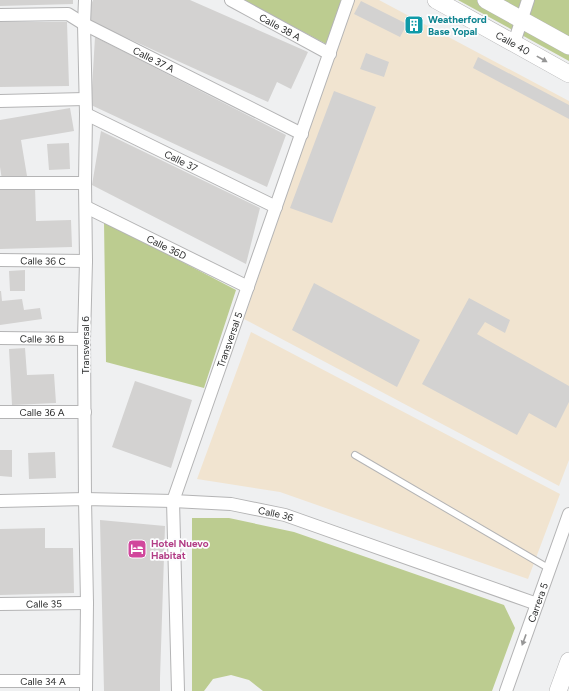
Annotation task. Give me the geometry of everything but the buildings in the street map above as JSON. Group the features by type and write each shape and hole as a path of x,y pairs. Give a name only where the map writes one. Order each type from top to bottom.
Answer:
{"main road":[{"name":"Calle 40","path":"436,0 569,74"},
{"path":"486,0 569,46"},
{"path":"558,691 569,661"}],"street":[{"name":"Transversal 6","path":"85,0 86,261 84,340 87,604 86,686"},
{"name":"Calle 38 A","path":"231,0 330,54"},
{"name":"Transversal 5","path":"178,691 174,501 348,0"},
{"path":"514,43 528,0"},
{"name":"Calle 37 A","path":"0,15 68,14 84,24 302,134"},
{"path":"0,101 85,99"},
{"name":"Calle 37","path":"86,114 276,207"},
{"path":"0,183 85,183"},
{"name":"Calle 36D","path":"86,206 248,287"},
{"name":"Calle 36 C","path":"0,260 86,261"},
{"name":"Calle 36 B","path":"0,338 84,340"},
{"name":"Calle 36 A","path":"0,412 85,412"},
{"name":"Calle 36","path":"0,501 85,499 230,504 285,515 537,604"},
{"name":"Carrera 5","path":"506,691 569,514"},
{"name":"Calle 35","path":"0,604 87,604"},
{"name":"Calle 34 A","path":"0,681 86,686"}],"lane":[{"path":"355,455 550,569"}],"shaded area":[{"path":"352,0 379,0 569,101 569,460 559,486 244,319"},
{"path":"251,332 560,494 528,579 280,492 197,479"}],"green space":[{"path":"243,0 341,0 328,45"},
{"path":"458,0 569,0 569,61"},
{"path":"104,221 236,290 204,388 106,362"},
{"path":"192,518 229,518 294,532 504,605 515,628 492,691 263,691 249,680 231,675 213,679 204,691 192,691"}],"place":[{"name":"Weatherford Base Yopal","path":"414,25"},
{"name":"Hotel Nuevo Habitat","path":"137,549"}]}
